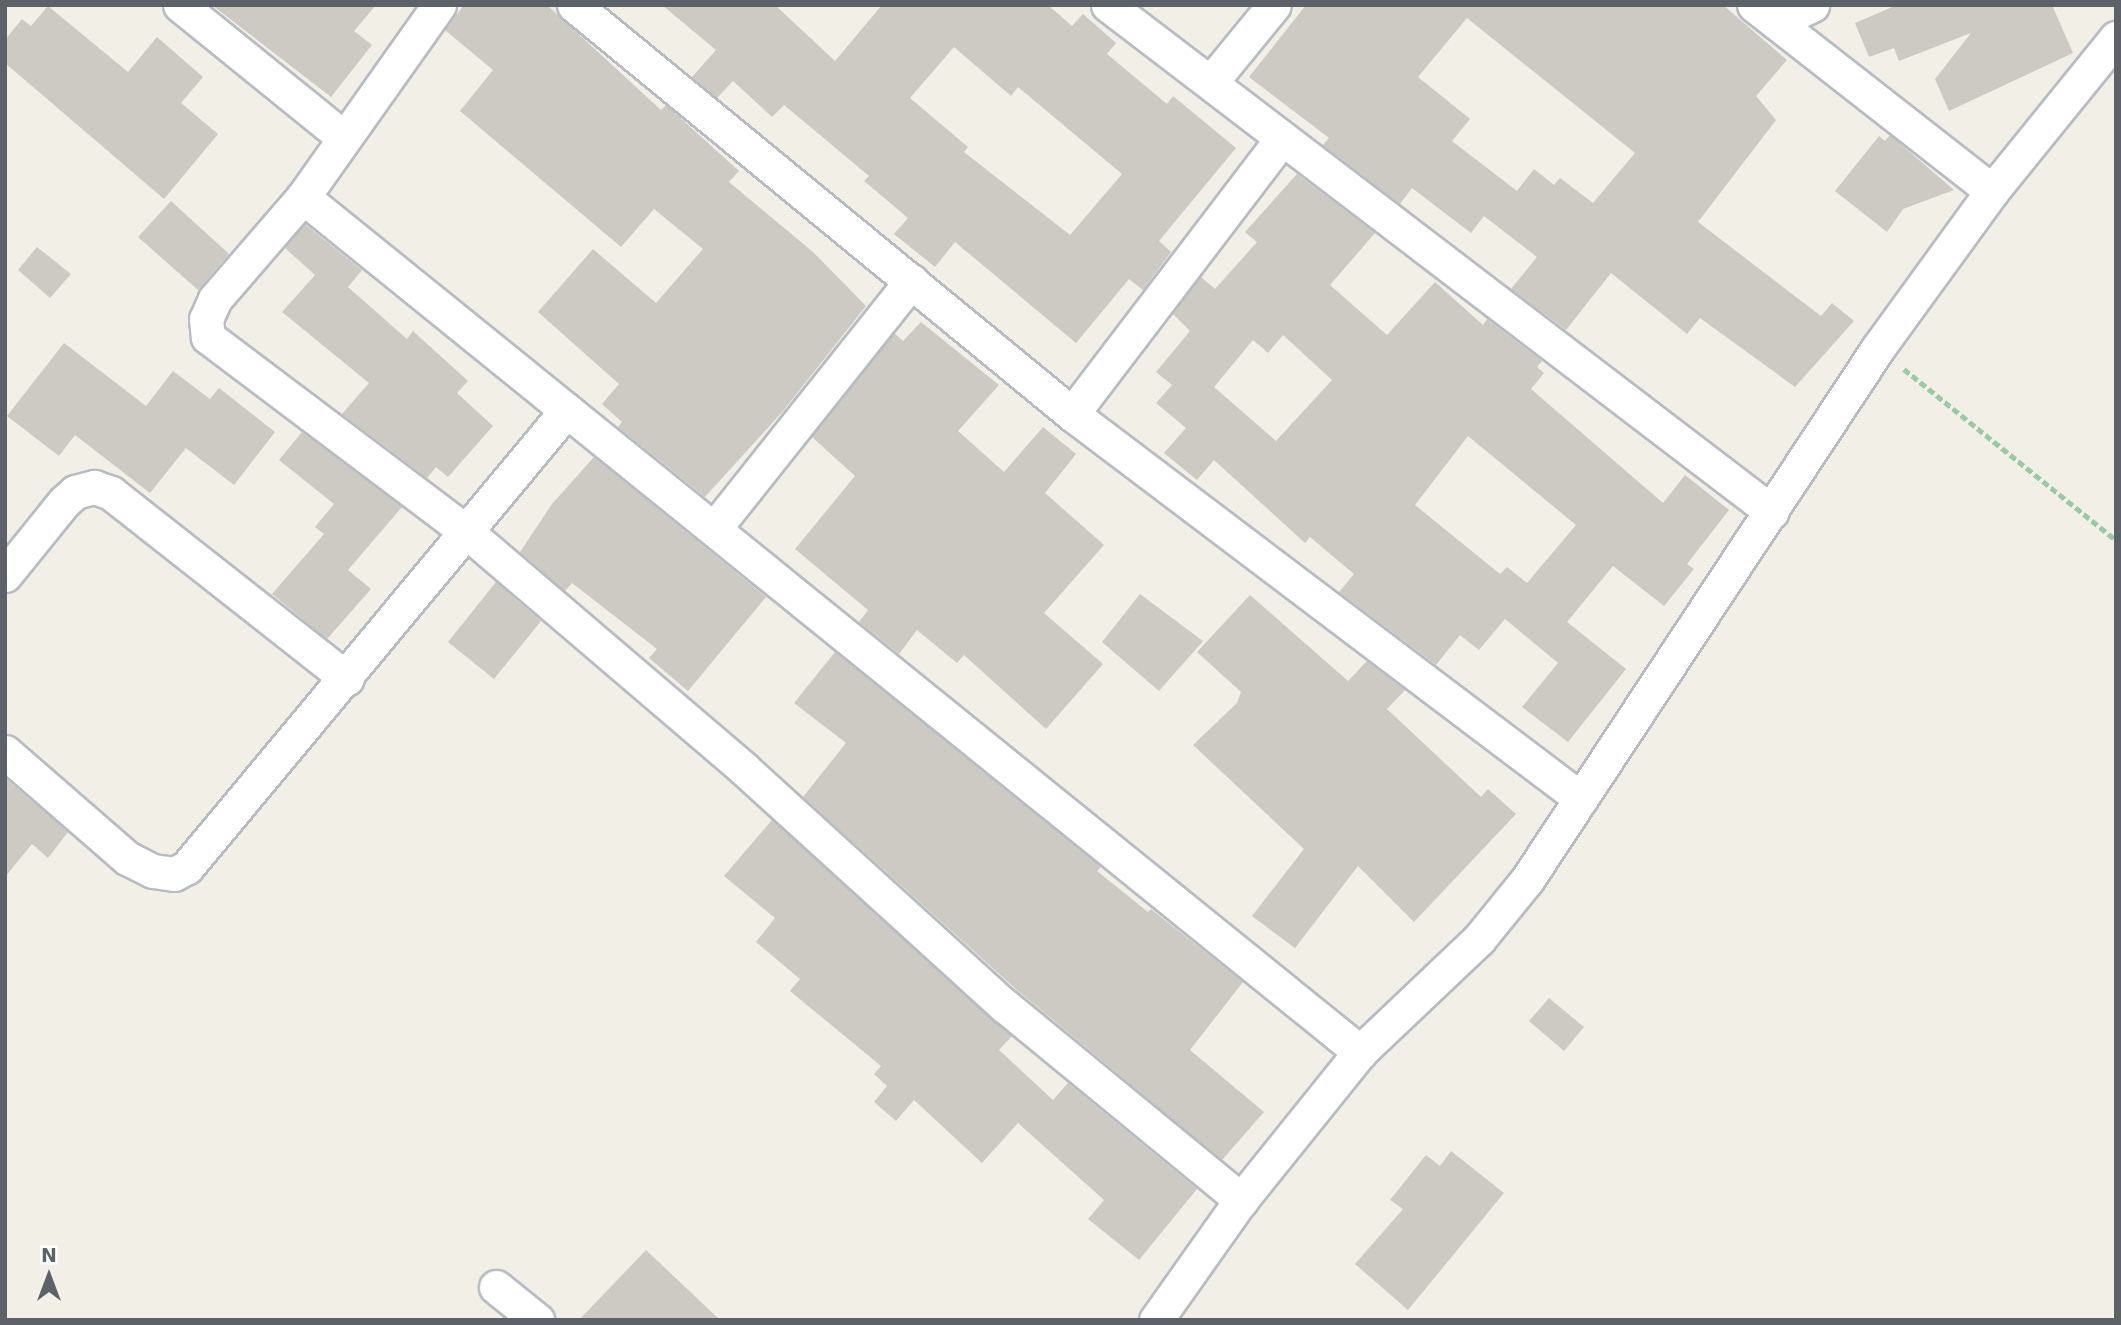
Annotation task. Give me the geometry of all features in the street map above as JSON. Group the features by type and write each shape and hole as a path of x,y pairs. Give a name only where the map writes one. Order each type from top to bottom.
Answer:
{"street":[{"path":"180,5 344,138"},
{"path":"439,5 303,197 215,299 206,318 208,337 468,533 743,768 1005,1006 1241,1199"},
{"path":"1108,5 1211,82 1280,141 1772,512"},
{"path":"1211,82 1274,5"},
{"path":"1765,14 1812,5"},
{"path":"594,11 1072,414 1581,799"},
{"path":"1765,14 1992,191"},
{"path":"1156,1320 1241,1199 1360,1052 1479,939 1581,799 1878,348 1992,191 2116,38"},
{"path":"1072,414 1280,141"},
{"path":"303,197 1360,1052"},
{"path":"714,529 911,281"},
{"path":"5,752 127,858 174,874 208,847 468,533 566,410"},
{"path":"5,575 75,492 94,488 111,493 347,679"},
{"path":"496,1287 537,1320"}],"path":[{"path":"1878,348 2116,540"}],"building":[{"path":"212,5 376,5 354,31 372,45 331,97"},
{"path":"464,5 547,5 661,110 666,105 739,171 729,182 813,252 866,306 783,411 705,497 618,427 622,422 602,404 619,384 538,312 593,249 656,303 703,249 654,209 621,247 460,111 493,70 445,30"},
{"path":"662,5 775,5 835,61 882,5 1048,5 1072,26 1083,14 1116,43 1107,54 1167,104 1173,96 1236,148 1159,241 1171,252 1143,290 1129,279 1076,343 955,242 935,267 894,234 908,218 864,181 869,176 784,105 772,117 733,81 717,98 692,77 716,50","holes":["954,47 1011,96 1018,87 1122,174 1070,235 964,152 968,147 910,98"]},
{"path":"1306,5 1723,5 1787,60 1756,96 1776,120 1698,222 1821,316 1832,303 1854,321 1795,387 1700,318 1687,334 1611,273 1566,330 1511,289 1537,257 1484,216 1471,233 1412,188 1400,204 1323,145 1329,138 1249,77","holes":["1467,18 1635,153 1593,203 1560,178 1554,185 1534,169 1517,191 1452,141 1470,119 1418,77"]},
{"path":"1897,5 2052,5 2073,53 1949,111 1935,79 1971,33 1899,61 1894,48 1869,57 1855,23"},
{"path":"48,6 128,72 157,37 203,77 181,103 218,134 164,199 5,63 5,40 22,19 31,26"},
{"path":"1890,135 1954,190 1903,209 1887,232 1835,191 1879,136 1885,141"},
{"path":"1297,174 1375,233 1330,285 1387,335 1435,282 1483,325 1487,319 1542,361 1537,367 1544,373 1531,389 1663,503 1685,475 1729,510 1687,564 1694,569 1664,606 1613,566 1567,622 1626,669 1568,742 1522,707 1558,663 1505,619 1479,650 1460,635 1436,665 1339,592 1354,574 1310,537 1305,543 1214,460 1197,480 1164,453 1186,428 1156,403 1172,385 1156,372 1190,331 1173,314 1201,277 1215,289 1257,242 1245,232","holes":["1283,335 1332,380 1276,441 1214,387 1253,340 1268,353","1468,436 1576,525 1527,583 1507,567 1500,574 1415,505"]},
{"path":"171,201 229,254 198,290 138,237"},
{"path":"305,224 362,270 348,287 407,339 413,331 468,381 457,393 493,426 448,477 436,467 427,478 342,414 369,383 282,312 315,275 285,248"},
{"path":"37,247 71,274 50,298 18,270"},
{"path":"921,322 999,385 958,431 1004,472 1043,427 1076,454 1045,493 1104,545 1044,613 1103,664 1046,729 964,655 957,663 917,630 899,654 859,622 868,610 795,549 855,476 812,437 894,333 903,341"},
{"path":"64,343 146,406 173,371 210,399 219,388 275,432 234,485 186,448 150,493 75,435 59,456 7,416"},
{"path":"302,432 402,507 348,570 371,589 327,639 272,594 324,534 315,527 334,504 279,460"},
{"path":"594,457 766,597 688,691 649,658 657,649 572,583 565,591 520,552 552,504"},
{"path":"496,582 541,621 494,679 448,642"},
{"path":"1140,594 1203,641 1159,691 1102,642"},
{"path":"1250,595 1348,681 1367,661 1405,690 1387,709 1481,797 1488,789 1516,814 1414,922 1358,866 1295,948 1252,916 1304,849 1193,745 1237,703 1241,692 1197,652"},
{"path":"835,652 1101,867 1097,871 1148,912 1151,909 1243,982 1190,1050 1264,1112 1222,1160 1018,991 803,797 846,743 794,703"},
{"path":"5,778 68,832 48,858 32,844 5,877"},
{"path":"772,820 1012,1036 999,1050 1053,1100 1068,1083 1197,1189 1139,1260 1088,1219 1104,1200 1018,1123 982,1163 914,1100 896,1121 874,1102 887,1086 874,1074 881,1066 790,991 800,979 756,942 775,918 724,876"},
{"path":"1549,998 1584,1027 1564,1051 1529,1021"},
{"path":"1451,1151 1504,1193 1408,1310 1355,1264 1403,1209 1390,1200 1426,1155 1440,1166"},
{"path":"646,1250 720,1320 579,1320"}]}
